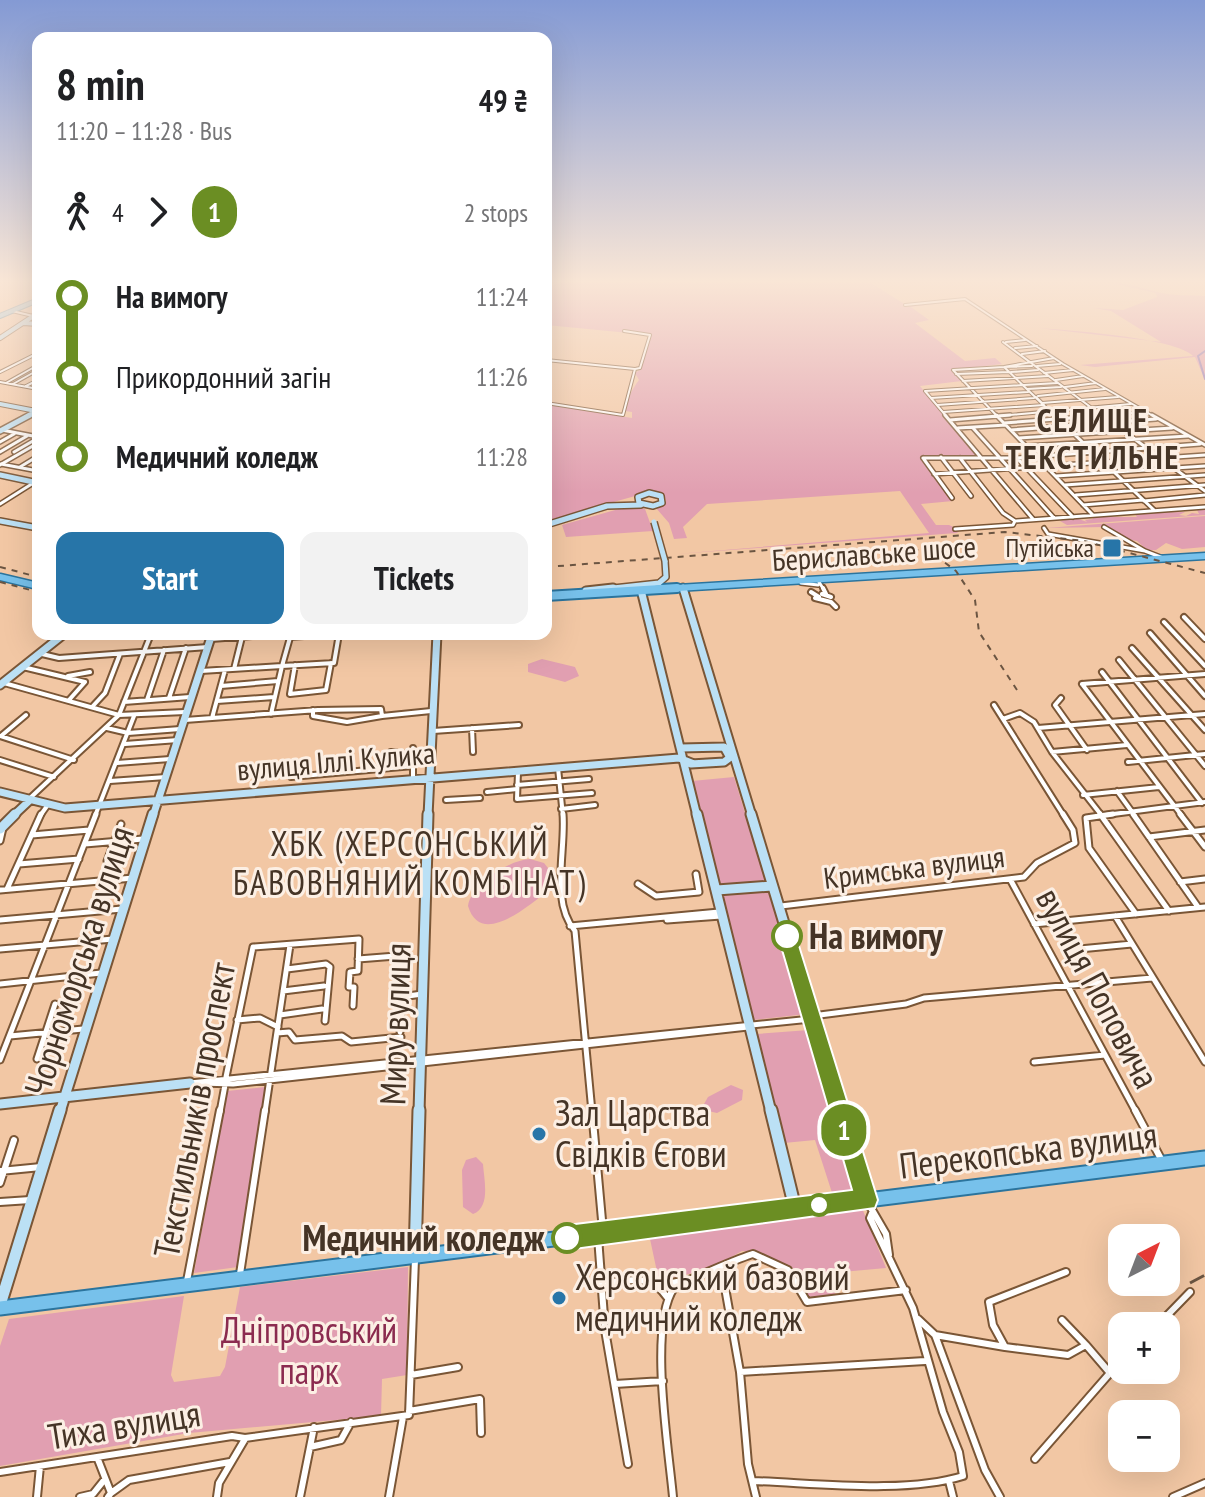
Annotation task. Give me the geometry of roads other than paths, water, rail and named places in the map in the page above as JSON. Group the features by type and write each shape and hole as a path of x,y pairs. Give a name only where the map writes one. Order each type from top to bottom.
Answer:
{"main road":[{"name":"Бериславське шосе","path":"552,596 623,588 641,590 787,582 824,593 835,579 1205,556"},
{"path":"0,577 32,585"},
{"name":"Перекопська вулиця","path":"0,1306 1205,1158"}],"street":[{"path":"552,361 635,369 640,368 645,353"},
{"path":"1019,354 1029,353"},
{"path":"1047,353 1204,445"},
{"path":"1019,354 1205,490"},
{"path":"2,374 32,356"},
{"path":"1004,367 1028,360 1054,358"},
{"path":"26,364 32,366"},
{"path":"1063,364 953,370 1094,515"},
{"path":"1004,367 1155,511"},
{"path":"7,369 21,372"},
{"path":"9,384 21,372 32,369"},
{"path":"552,404 623,415 635,369"},
{"path":"9,384 32,370"},
{"path":"963,381 1073,370"},
{"path":"956,374 1044,373"},
{"path":"2,374 15,377"},
{"path":"1033,519 925,391 1023,385 1084,376"},
{"path":"0,382 32,388"},
{"path":"25,387 32,383"},
{"path":"931,398 1096,383"},
{"path":"937,405 1106,389"},
{"path":"943,412 1119,396"},
{"path":"0,404 32,409"},
{"path":"950,420 1133,404"},
{"path":"958,428 1146,412"},
{"path":"1,430 32,413"},
{"path":"1011,430 1159,419"},
{"path":"973,428 1055,518"},
{"path":"1019,438 1175,428"},
{"path":"1,430 32,437"},
{"path":"0,442 16,433"},
{"path":"0,452 29,435"},
{"path":"1027,446 1188,436"},
{"path":"1,464 32,444"},
{"path":"952,498 923,458 1017,458 1204,445"},
{"path":"16,453 32,456"},
{"path":"934,474 1205,455"},
{"path":"941,457 971,496"},
{"path":"960,458 1003,513 1015,521 1205,507"},
{"path":"1017,458 1073,517"},
{"path":"19,467 32,460"},
{"path":"1,464 32,470"},
{"path":"1056,476 1205,466"},
{"path":"13,478 27,469"},
{"path":"0,475 32,481"},
{"path":"1065,485 1205,475"},
{"path":"0,504 32,485"},
{"path":"1074,495 1198,486"},
{"path":"1083,505 1205,490"},
{"path":"552,522 649,493 657,494 663,500 657,506 653,519"},
{"path":"623,588 655,585 666,577 667,567 653,519 638,497"},
{"path":"552,522 631,502 657,506"},
{"path":"955,529 1013,525 1015,521"},
{"path":"1,522 32,527"},
{"path":"1104,527 1114,537 1135,542 1145,551"},
{"path":"1044,528 1048,534 1145,551 1164,558"},
{"path":"683,588 724,728 730,759"},
{"path":"641,590 686,757 795,1208"},
{"path":"1184,617 1205,639"},
{"path":"1164,622 1205,666"},
{"path":"1150,633 1205,696"},
{"path":"2,684 57,640"},
{"path":"0,841 4,832 1,828 119,715 148,640"},
{"path":"40,654 59,658 164,650 186,648 211,640"},
{"name":"Чорноморська вулиця","path":"0,1306 122,909 211,640"},
{"path":"234,669 241,640"},
{"path":"271,714 288,640"},
{"path":"295,665 290,694 326,690 336,640"},
{"name":"Миру вулиця","path":"389,1497 407,1414 411,1375 425,993 431,711 437,640"},
{"path":"169,698 186,648"},
{"path":"1132,648 1205,730"},
{"path":"147,700 164,650"},
{"path":"92,707 105,693 121,653"},
{"path":"1119,660 1205,766"},
{"path":"201,671 332,663"},
{"path":"23,667 85,682"},
{"path":"63,676 91,670 69,700"},
{"path":"212,718 225,670"},
{"path":"1102,672 1204,802"},
{"path":"1205,674 1082,684 1205,847"},
{"path":"221,686 279,681"},
{"path":"2,684 119,715 184,720 313,710 381,709 382,716"},
{"path":"124,702 192,697"},
{"path":"217,701 275,697"},
{"path":"1061,698 1055,704 1087,750"},
{"name":"Кримська вулиця","path":"778,906 1024,877 1037,863 1076,840 1054,799 994,705"},
{"path":"313,710 313,716 320,720 337,721 431,711"},
{"path":"1003,719 1020,713 1038,728 1052,752 1169,911"},
{"path":"1038,728 1205,714"},
{"path":"0,736 26,715"},
{"path":"1,1058 134,716"},
{"path":"107,728 128,733 184,720"},
{"path":"431,731 519,725"},
{"path":"472,728 473,752"},
{"path":"686,757 717,747 725,741 724,728"},
{"path":"0,736 74,760"},
{"path":"125,744 178,740"},
{"path":"1052,752 1127,745"},
{"path":"717,747 727,749 738,775 872,1213 870,1218 883,1249 907,1290 917,1318 926,1361 964,1471 960,1479 949,1481 848,1484 754,1481"},
{"path":"413,748 413,780"},
{"path":"391,752 413,755"},
{"path":"1128,762 1205,754"},
{"path":"686,757 730,759"},
{"name":"вулиця Іллі Кулика","path":"0,792 47,806 101,806 686,757"},
{"path":"117,763 171,759"},
{"path":"0,760 54,777"},
{"path":"291,777 413,766"},
{"path":"558,768 565,840 561,858 561,888 565,919 575,931 586,1043 605,1330 628,1464"},
{"path":"351,785 353,771"},
{"path":"518,771 517,799 592,793"},
{"path":"110,781 166,777"},
{"path":"487,792 589,779"},
{"path":"1083,795 1159,787"},
{"path":"1117,791 1180,882 1202,908"},
{"path":"446,800 480,798"},
{"path":"1136,914 1089,848 1086,819 1100,814 1204,802"},
{"path":"561,809 595,805"},
{"path":"4,890 47,806"},
{"path":"107,861 121,824"},
{"path":"32,835 91,830"},
{"path":"1149,837 1205,830"},
{"path":"85,844 147,839"},
{"path":"19,864 79,859"},
{"path":"638,884 656,896 699,892 696,874"},
{"path":"4,890 134,878"},
{"name":"вулиця Поповича","path":"1010,879 1163,1163"},
{"path":"1180,882 1205,879"},
{"path":"717,890 772,886"},
{"path":"1034,924 1202,908"},
{"path":"0,920 122,909"},
{"path":"570,926 723,914"},
{"path":"667,920 723,914"},
{"path":"1115,916 1205,1062"},
{"path":"0,949 113,939"},
{"path":"290,945 359,939 358,971 350,972 349,987 354,987 353,1006"},
{"path":"1069,950 1132,944"},
{"name":"Текстильників проспект","path":"186,1283 253,947 290,945 240,1277"},
{"path":"237,1020 260,1018 277,1030 289,1032 295,1040 342,1036 351,1042 400,1035 399,956 358,959"},
{"path":"287,969 326,964 330,967 325,1021"},
{"path":"0,984 103,972"},
{"path":"0,1104 746,1029 906,1004 924,998 1152,978"},
{"path":"283,991 324,986"},
{"path":"401,997 425,993"},
{"path":"37,1059 55,1004"},
{"path":"280,1015 322,1009"},
{"path":"10,1036 86,1029"},
{"path":"1034,1062 1105,1055"},
{"path":"0,1183 14,1140"},
{"path":"2,1171 43,1167"},
{"path":"0,1202 34,1200"},
{"path":"603,1284 646,1278 661,1285 717,1270 744,1255 760,1256 788,1270 809,1303 907,1290"},
{"path":"717,1270 724,1282 740,1372 748,1464 756,1497"},
{"path":"1005,1347 993,1325 989,1302 1066,1272"},
{"path":"667,1297 680,1281"},
{"path":"661,1285 667,1297 663,1381 673,1497"},
{"path":"1171,1312 1190,1292"},
{"path":"917,1318 935,1335 985,1470 1000,1497"},
{"path":"1062,1320 1108,1371"},
{"path":"935,1335 1068,1355 1086,1345"},
{"path":"740,1372 926,1361"},
{"path":"411,1375 458,1367"},
{"path":"1035,1459 1108,1375"},
{"path":"615,1384 663,1381"},
{"name":"Тиха вулиця","path":"0,1472 232,1436 245,1438 407,1414 480,1399 481,1433"},
{"path":"310,1447 340,1444 345,1440 351,1422"},
{"path":"300,1497 314,1427"},
{"path":"217,1497 219,1483 245,1438"},
{"path":"97,1457 110,1495"},
{"name":"Тиха вулиця","path":"110,1495 129,1480 230,1462"},
{"path":"37,1497 40,1466"},
{"name":"Тиха вулиця","path":"80,1497 93,1494 105,1479"},
{"path":"949,1481 953,1497"},
{"path":"1173,1497 1205,1483"}],"waterway":[{"path":"1202,353 1198,356 1205,379"}],"railway":[{"path":"552,567 1005,532 1084,541 1205,573"},
{"path":"901,545 936,556 956,571 975,600 979,632 1017,690"},
{"path":"0,567 32,575"},
{"path":"0,582 32,590"},
{"path":"1190,1283 1205,1275"}],"place":[{"name":"Путійська","path":"1112,548"},
{"name":"На вимогу","path":"787,936"},
{"name":"Зал Царства Свідків Єгови","path":"539,1134"},
{"name":"Медичний коледж","path":"567,1238"},
{"name":"Херсонський базовий медичний коледж","path":"559,1298"}],"district":[{"name":"СЕЛИЩЕ ТЕКСТИЛЬНЕ","path":"1093,440"},
{"name":"ХБК (ХЕРСОНСЬКИЙ БАВОВНЯНИЙ КОМБІНАТ)","path":"410,864"}],"park label":[{"name":"Дніпровський парк","path":"309,1350"}]}
